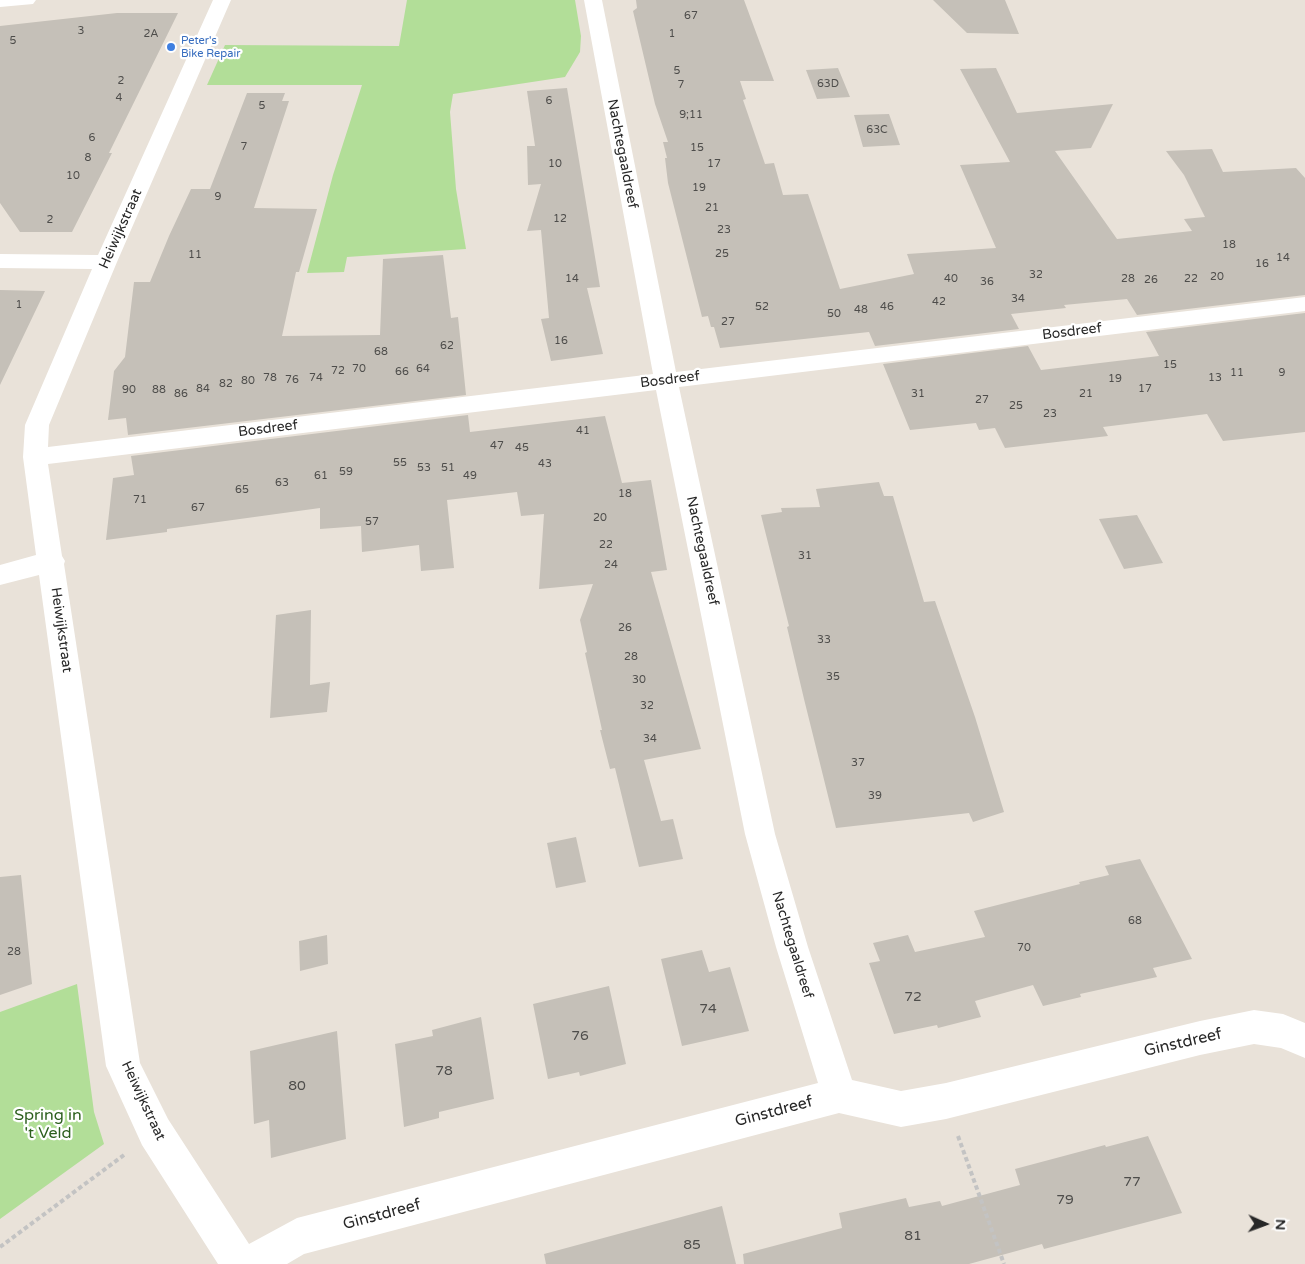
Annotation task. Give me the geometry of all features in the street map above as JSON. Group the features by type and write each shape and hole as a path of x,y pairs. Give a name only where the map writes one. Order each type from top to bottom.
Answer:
{"street":[{"path":"0,2 27,0"},
{"name":"Heiwijkstraat","path":"222,0 106,262 37,425 36,457 123,1066 155,1132 240,1264"},
{"name":"Nachtegaaldreef","path":"593,0 666,381 760,834 792,947 839,1095"},
{"path":"0,262 106,262"},
{"name":"Bosdreef","path":"36,457 1305,304"},
{"path":"0,575 52,561"},
{"name":"Ginstdreef","path":"251,1264 297,1237 839,1095 901,1109 946,1100 1200,1038 1254,1027 1283,1031 1305,1041"}],"path":[{"path":"946,1100 1004,1264"},
{"path":"0,1247 155,1132"}],"green space":[{"path":"407,0 575,0 581,36 580,52 565,77 453,94 450,112 456,189 466,249 347,257 344,272 307,273 333,175 362,85 207,85 225,45 399,46"},
{"name":"Spring in 't Veld","path":"77,984 94,1112 104,1144 0,1219 0,1012"}],"building":[{"path":"636,0 744,0 774,81 740,81 746,99 743,100 765,164 774,163 783,195 808,194 840,289 914,274 907,254 996,248 960,165 1010,162 960,69 996,68 1017,113 1113,104 1091,148 1055,151 1117,239 1192,231 1184,219 1205,217 1184,175 1166,151 1212,149 1223,172 1296,168 1305,178 1305,295 1137,315 1127,299 1064,305 1066,308 1011,314 1019,329 875,346 869,332 720,348 714,327 711,327 708,316 702,317 668,183 665,158 667,158 663,142 668,142 655,104 633,11 637,8"},
{"path":"933,0 1005,0 1019,34 967,33"},
{"path":"117,13 178,13 109,153 112,153 72,232 20,232 0,203 0,26"},
{"path":"838,68 850,97 817,99 806,70"},
{"path":"567,88 600,287 587,288 603,354 551,361 541,319 549,318 541,230 527,231 541,184 528,185 527,146 535,146 527,91"},
{"path":"247,93 285,93 282,101 289,101 254,208 317,209 299,272 296,272 282,336 380,335 383,259 443,255 451,318 458,317 466,395 128,435 126,418 108,420 114,371 125,357 134,282 150,282 191,189 210,189"},
{"path":"889,114 900,145 863,147 854,115"},
{"path":"0,290 45,291 0,385"},
{"path":"1305,313 1305,432 1223,441 1207,414 1103,427 1108,436 1005,448 995,428 979,430 976,423 910,430 883,364 1028,346 1041,370 1159,356 1146,332"},
{"path":"468,415 470,432 605,416 622,483 651,480 667,570 651,572 701,749 644,760 661,821 673,819 683,859 639,867 615,768 610,769 600,730 602,730 585,653 587,652 580,620 593,584 539,589 544,514 521,516 517,492 447,500 454,568 421,571 419,545 362,552 361,526 320,529 320,508 167,529 167,532 106,540 113,478 134,475 131,456"},
{"path":"879,482 884,496 893,496 924,602 935,601 975,717 1004,812 973,822 969,813 836,828 761,515 782,512 781,508 820,507 816,489"},
{"path":"1137,515 1163,563 1124,569 1099,519"},
{"path":"311,610 310,685 330,682 327,712 270,718 276,615"},
{"path":"576,837 586,882 556,888 547,843"},
{"path":"1140,859 1192,959 1153,968 1157,977 1080,994 1081,997 1043,1006 1033,985 975,1001 981,1017 938,1028 937,1025 894,1034 869,963 880,961 873,943 908,935 915,952 985,937 974,911 1109,875 1105,866"},
{"path":"21,875 32,984 0,995 0,877"},
{"path":"327,935 328,964 300,971 299,941"},
{"path":"702,950 709,972 730,967 749,1031 682,1046 661,959"},
{"path":"609,986 626,1064 580,1076 579,1072 548,1079 533,1004"},
{"path":"481,1017 494,1099 439,1112 439,1118 404,1127 395,1044 433,1036 432,1030"},
{"path":"337,1031 346,1139 271,1158 269,1120 254,1124 250,1051"},
{"path":"1148,1136 1182,1213 1044,1249 1042,1244 969,1264 744,1264 743,1254 842,1228 839,1213 906,1198 909,1207 940,1201 942,1206 1020,1185 1015,1169 1105,1145 1106,1147"},
{"path":"722,1206 736,1264 546,1264 544,1254"}],"place":[{"name":"Peter's Bike Repair","path":"171,47"}]}
